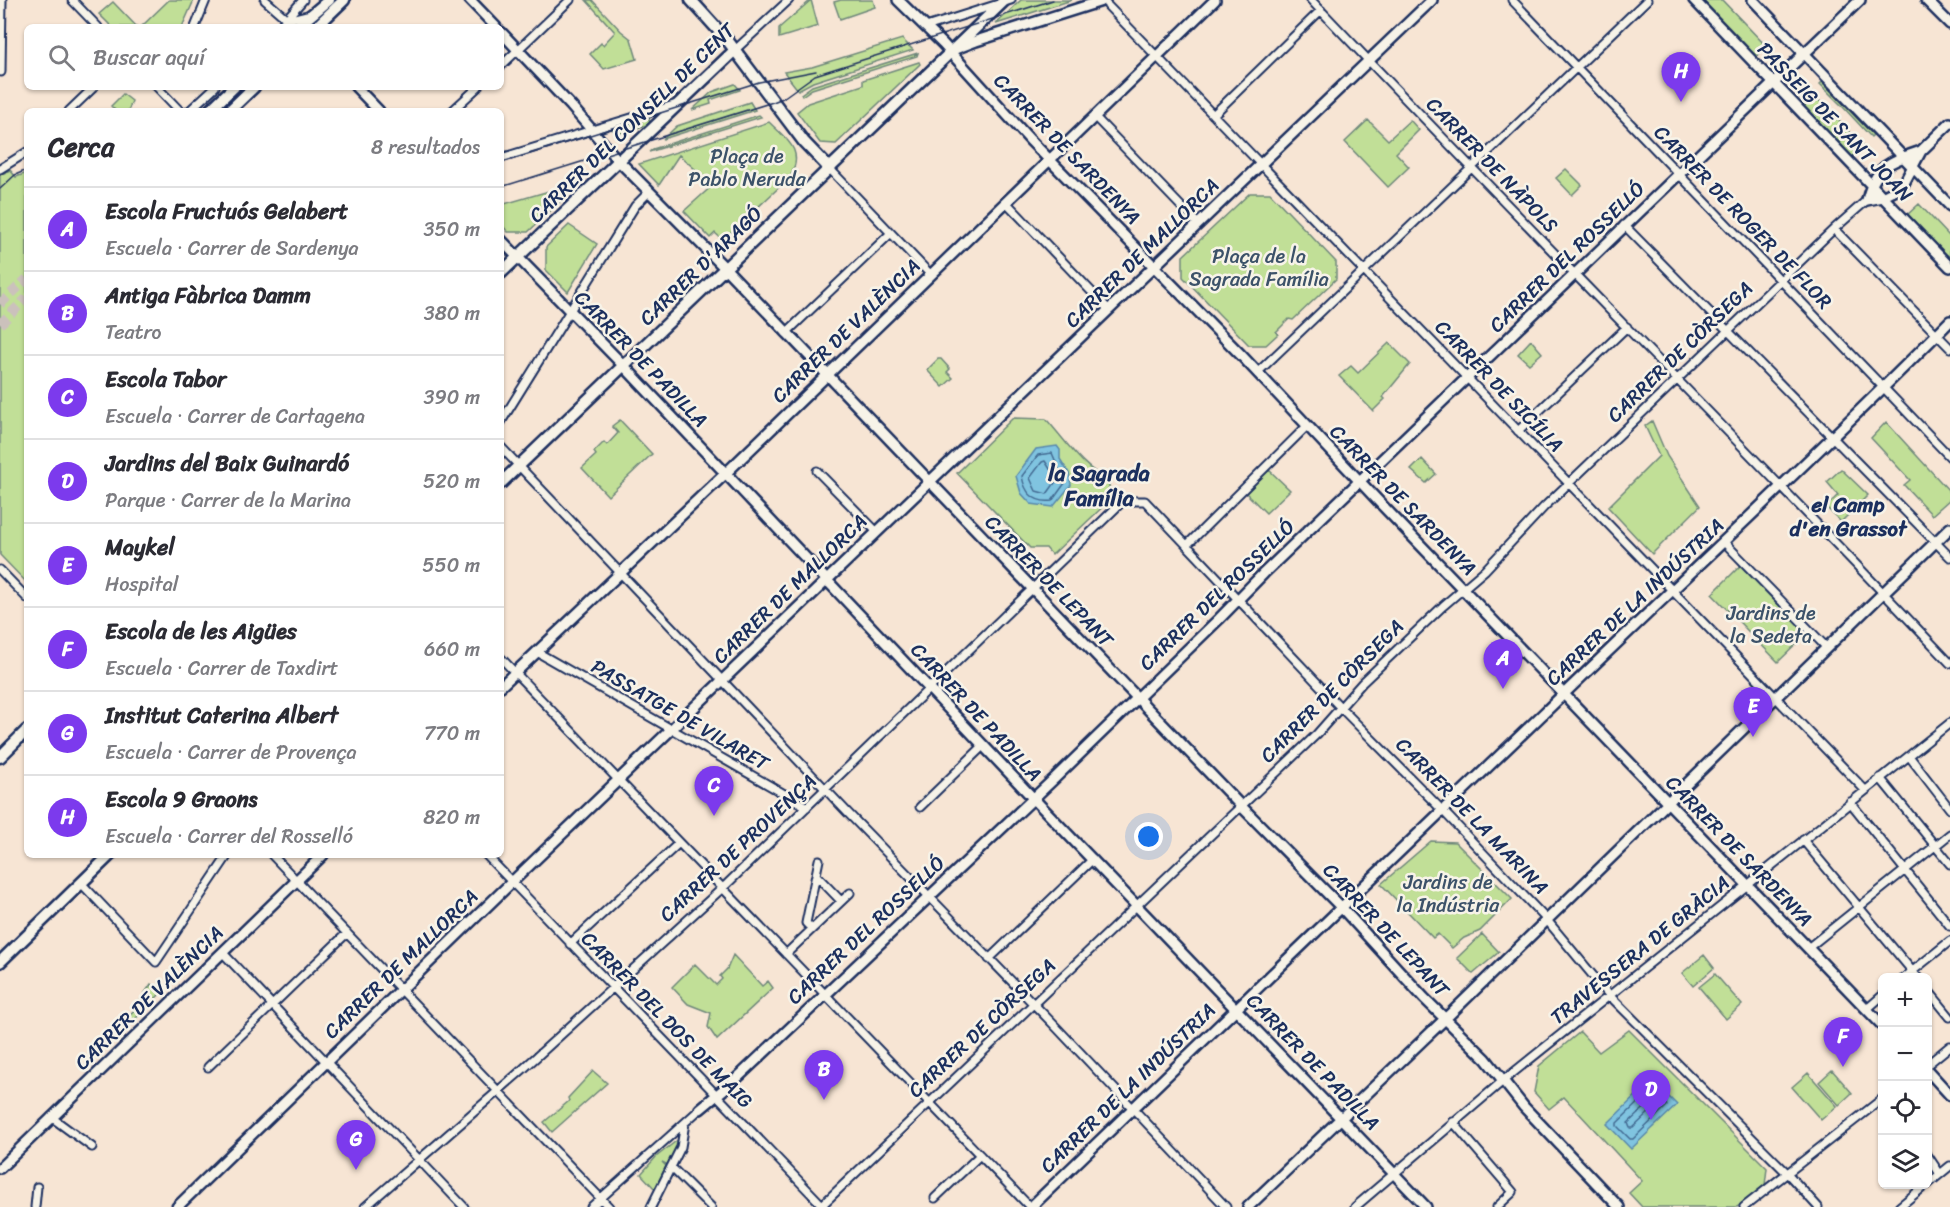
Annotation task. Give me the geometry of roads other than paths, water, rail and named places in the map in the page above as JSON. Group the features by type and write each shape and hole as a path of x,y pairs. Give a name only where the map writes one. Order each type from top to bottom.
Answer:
{"main road":[{"path":"300,24 329,0"},
{"path":"319,24 344,0"},
{"path":"470,0 493,24"},
{"path":"691,0 735,50 804,142 828,167"},
{"name":"CARRER DE SARDENYA","path":"898,0 1878,1021"},
{"name":"CARRER DE VALÈNCIA","path":"504,683 726,474 1215,0"},
{"name":"CARRER DE MALLORCA","path":"177,1207 618,779 1432,0"},
{"name":"PASSEIG DE SANT JOAN","path":"1694,0 1950,267"},
{"name":"PASSEIG DE SANT JOAN","path":"1753,0 1950,206"},
{"name":"CARRER DEL ROSSELLÓ","path":"700,1109 1033,798 1359,481 1468,379 1624,225 1860,0"},
{"path":"1926,0 1950,24"},
{"name":"CARRER D'ARAGÓ","path":"504,480 828,167 1006,1"},
{"path":"950,52 976,41 1105,2"},
{"name":"CARRER DE LEPANT","path":"504,35 619,161 1341,907 1504,1080 1525,1108 1619,1207"},
{"name":"CARRER DEL CONSELL DE CENT","path":"504,270 735,50"},
{"path":"212,108 231,90"},
{"path":"232,108 251,90"},
{"path":"359,90 376,108"},
{"path":"1921,151 1883,166 1874,178 1868,200 1882,197 1902,187 1921,151 1950,123"},
{"name":"CARRER DE PADILLA","path":"504,243 624,366 983,746 1426,1207"},
{"name":"CARRER DE LA INDÚSTRIA","path":"1031,1207 1341,907 1724,542 1950,321"},
{"path":"1248,1207 1446,1018 1950,528"},
{"path":"0,757 24,733"},
{"path":"0,962 107,858"},
{"name":"CARRER DE VALÈNCIA","path":"0,1168 320,858"},
{"path":"1932,1075 1950,1095"}],"street":[{"path":"1,72 2,0"},
{"path":"72,0 95,24"},
{"path":"196,24 206,0"},
{"path":"265,0 292,24"},
{"path":"282,24 303,0"},
{"path":"504,63 570,0"},
{"name":"CARRER DEL CONSELL DE CENT","path":"735,50 789,0"},
{"name":"CARRER DE NÀPOLS","path":"1311,0 1950,663"},
{"name":"CARRER DE ROGER DE FLOR","path":"1512,0 1950,457"},
{"path":"1257,373 1647,0"},
{"path":"926,27 1006,1"},
{"name":"CARRER DE SICÍLIA","path":"1105,2 1865,790"},
{"path":"1213,115 1321,10"},
{"path":"287,20 312,14"},
{"path":"72,108 91,90"},
{"path":"160,90 177,108"},
{"path":"163,93 166,90"},
{"path":"192,108 212,90"},
{"path":"455,108 475,90"},
{"path":"504,157 679,103"},
{"path":"1095,117 1198,224"},
{"path":"0,169 24,154"},
{"path":"828,167 930,274"},
{"path":"504,417 635,206 649,192"},
{"name":"CARRER DE CÒRSEGA","path":"822,1206 1242,807 1317,734 1371,675 1443,606 1485,570 1570,483 1780,280 1868,200"},
{"path":"1006,202 1109,310"},
{"path":"1624,225 1950,557"},
{"path":"1834,229 1950,348"},
{"path":"786,333 891,233"},
{"path":"1518,431 1627,327"},
{"path":"1187,545 1307,426"},
{"path":"504,450 1226,1207"},
{"path":"817,471 877,532"},
{"name":"CARRER DE LA MARINA","path":"1123,501 1144,501 1546,919 1609,995 1818,1207"},
{"name":"CARRER DE PROVENÇA","path":"365,1207 498,1091 722,888 1123,501"},
{"path":"1724,542 1827,648"},
{"path":"0,570 24,595"},
{"name":"PASSATGE DE VILARET","path":"537,652 807,807"},
{"path":"504,661 1031,1207"},
{"name":"TRAVESSERA DE GRÀCIA","path":"1355,1207 1504,1080 1950,723"},
{"path":"920,807 983,746"},
{"path":"1909,756 1950,809"},
{"path":"1881,778 1950,864"},
{"path":"1850,802 1950,926"},
{"path":"1808,948 1950,834"},
{"path":"1803,840 1912,971"},
{"path":"570,944 679,843"},
{"path":"81,883 156,962 226,858"},
{"path":"275,858 609,1207"},
{"name":"CARRER DEL DOS DE MAIG","path":"489,858 822,1206"},
{"path":"989,959 1093,859"},
{"path":"812,929 806,923 819,860"},
{"path":"816,875 841,901"},
{"path":"786,954 850,893"},
{"path":"208,1066 347,933"},
{"path":"1910,973 1950,941"},
{"path":"223,953 464,1207"},
{"path":"1932,995 1950,1017"},
{"path":"1867,1009 1878,999"},
{"path":"1932,1061 1950,1046"},
{"path":"1744,1207 1878,1102"},
{"name":"CARRER DEL ROSSELLÓ","path":"591,1207 700,1109"},
{"path":"51,1118 92,1147"},
{"path":"1453,1122 1513,1192 1497,1207"},
{"path":"651,1207 681,1147 685,1124"},
{"path":"935,1198 980,1155"},
{"path":"1932,1162 1940,1174"},
{"path":"1932,1180 1950,1166"},
{"path":"671,1167 711,1207"},
{"path":"35,1207 38,1187"},
{"path":"1899,1207 1921,1189"}],"water":[{"path":"1057,446 1060,450 1060,459 1069,473 1071,485 1053,507 1031,504 1021,493 1016,476 1036,449"},
{"path":"1652,1080 1677,1105 1631,1149 1607,1124"}],"tunnel":[{"path":"0,304 24,282"},
{"path":"0,324 24,301"}],"tram line":[{"path":"504,186 773,102 783,98 815,75 1053,0"},
{"path":"504,162 759,82 816,71"},
{"path":"0,189 15,175 24,171"}],"place":[{"name":"Escola 9 Graons","path":"1681,102"},
{"name":"Escola Fructuós Gelabert","path":"1503,689"},
{"name":"Maykel","path":"1753,737"},
{"name":"Escola Tabor","path":"714,816"},
{"name":"Escola de les Aigües","path":"1843,1067"},
{"name":"Antiga Fàbrica Damm","path":"824,1100"},
{"name":"Jardins del Baix Guinardó","path":"1651,1120"},
{"name":"Institut Caterina Albert","path":"356,1170"}],"district":[{"name":"la Sagrada Família","path":"1099,486"},
{"name":"el Camp d'en Grassot","path":"1848,517"}],"park label":[{"name":"Plaça de Pablo Neruda","path":"747,168"},
{"name":"Plaça de la Sagrada Família","path":"1259,268"},
{"name":"Jardins de la Sedeta","path":"1771,624"},
{"name":"Jardins de la Indústria","path":"1448,894"}]}
